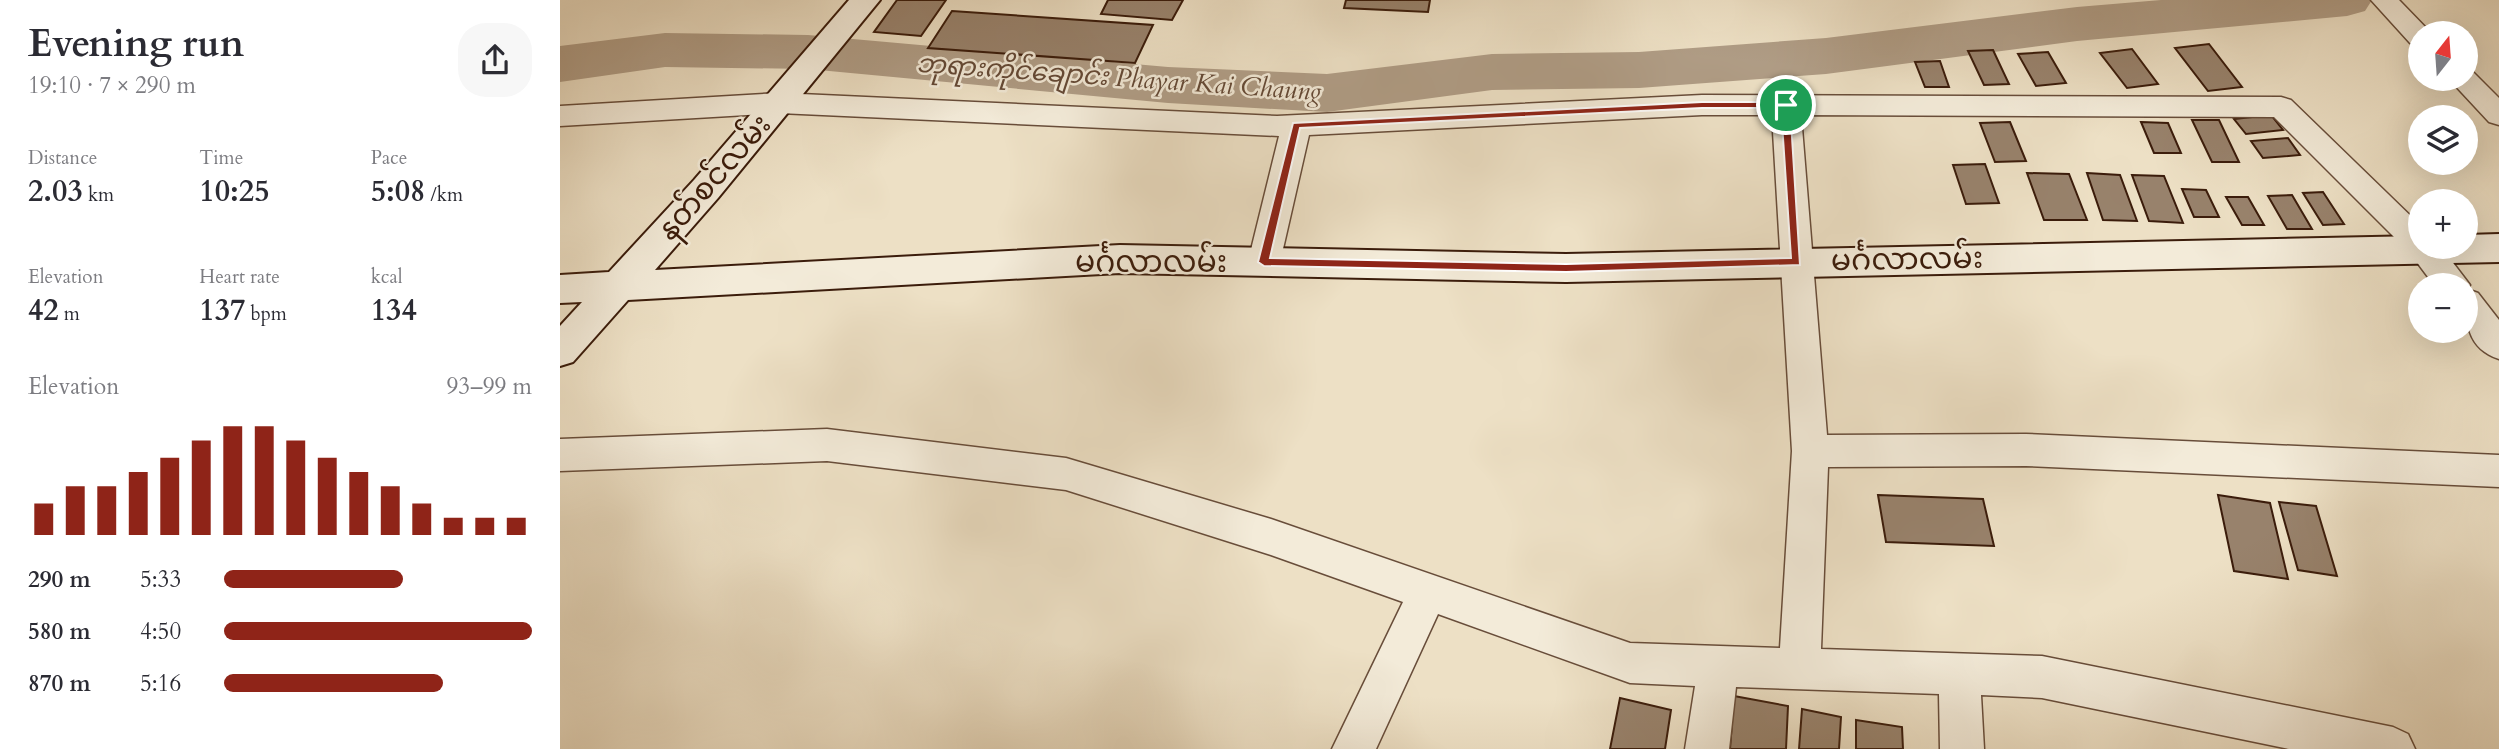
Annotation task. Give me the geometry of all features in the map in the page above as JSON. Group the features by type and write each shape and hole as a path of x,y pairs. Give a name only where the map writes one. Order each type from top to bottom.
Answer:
{"street":[{"name":"နတ်စင်လမ်း","path":"560,351 779,103 865,0"},
{"path":"2384,0 2408,25"},
{"path":"2475,91 2499,115"},
{"path":"560,116 779,103 1296,125 1702,105 2281,107 2408,232"},
{"path":"1786,105 1810,451 1800,670"},
{"path":"1264,262 1296,125"},
{"name":"မင်္ဂလာလမ်း","path":"560,289 1121,259 1566,268 2408,247"},
{"name":"မင်္ဂလာလမ်း","path":"2478,248 2499,248"},
{"path":"2432,259 2444,273"},
{"path":"2478,318 2499,345"},
{"path":"560,455 827,445 1066,474 1271,537 1630,663 2042,677 2393,749"},
{"path":"1810,451 2026,450 2499,471"},
{"path":"1354,749 1428,592"},
{"path":"1707,749 1718,667"},
{"path":"1959,674 1962,749"}],"building":[{"path":"897,0 946,0 921,36 874,32"},
{"path":"1108,0 1183,0 1172,20 1101,14"},
{"path":"1346,0 1430,0 1428,12 1344,8"},
{"path":"952,11 1153,25 1135,63 928,48"},
{"path":"2209,44 2242,87 2208,91 2175,48"},
{"path":"2132,49 2158,84 2127,88 2100,53"},
{"path":"1993,50 2009,84 1984,85 1968,51"},
{"path":"2048,52 2066,83 2036,86 2018,54"},
{"path":"1940,61 1949,87 1925,87 1915,62"},
{"path":"2271,115 2283,130 2246,134 2234,119"},
{"path":"2192,120 2219,120 2239,162 2212,162"},
{"path":"2010,122 2026,161 1995,162 1980,123"},
{"path":"2141,122 2168,123 2181,153 2154,153"},
{"path":"2288,138 2300,155 2263,158 2251,141"},
{"path":"1985,164 1999,203 1966,204 1953,165"},
{"path":"2027,173 2069,174 2087,220 2044,220"},
{"path":"2087,173 2120,175 2137,221 2103,220"},
{"path":"2132,175 2164,176 2183,223 2149,221"},
{"path":"2182,189 2206,190 2219,217 2194,217"},
{"path":"2323,192 2344,224 2323,225 2303,193"},
{"path":"2292,195 2312,229 2287,229 2268,196"},
{"path":"2226,197 2248,197 2264,225 2242,225"},
{"path":"1878,495 1983,499 1994,546 1886,542"},
{"path":"2218,495 2270,503 2288,579 2234,571"},
{"path":"2279,502 2316,506 2337,576 2298,570"},
{"path":"1734,696 1788,706 1786,749 1730,749"},
{"path":"1620,698 1671,710 1665,749 1610,749"},
{"path":"1802,709 1841,717 1839,749 1799,749"},
{"path":"1856,720 1902,727 1903,749 1856,749"}],"waterway":[{"name":"ဘုရားကိုင်ချောင်း Phayar Kai Chaung","path":"560,64 665,50 808,52 1168,85 1327,93 1492,72 1639,70 1826,56 2077,24 2347,0"}],"route":[{"path":"1702,105 1786,105 1797,262 1566,268 1264,262 1296,125 1702,105"}]}
